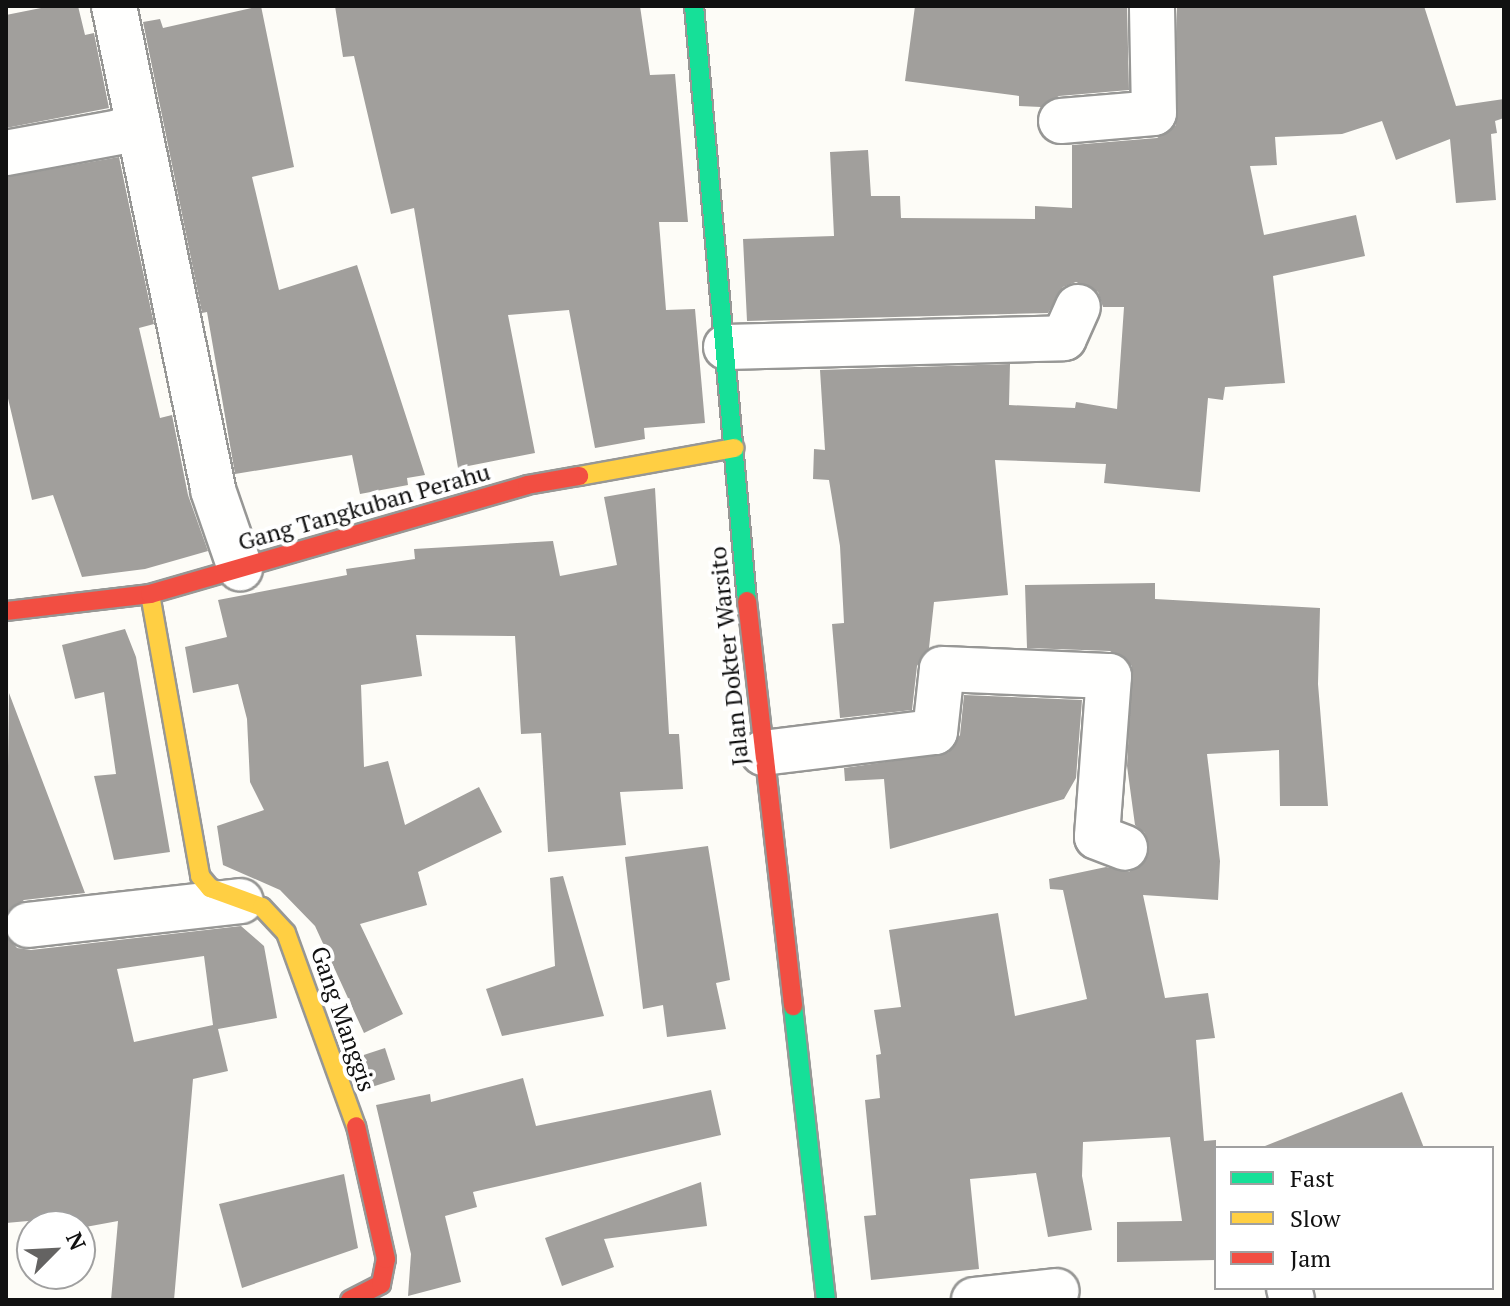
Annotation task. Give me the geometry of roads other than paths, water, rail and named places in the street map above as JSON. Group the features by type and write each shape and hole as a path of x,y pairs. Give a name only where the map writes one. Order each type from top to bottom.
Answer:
{"street":[{"path":"114,6 213,490 240,568"},
{"name":"Jalan Dokter Warsito","path":"694,6 763,753 826,1300"},
{"path":"1061,121 1154,113 1152,6"},
{"path":"6,153 119,132 137,123"},
{"path":"726,347 1064,338 1078,307"},
{"name":"Gang Tangkuban Perahu","path":"6,611 150,594 527,485 735,448"},
{"name":"Gang Manggis","path":"150,594 200,876 210,888 262,907 286,933 363,1144 386,1259 381,1284 350,1300"},
{"path":"763,753 935,732 942,669 1109,676 1097,837 1125,848"},
{"path":"28,925 241,901"},
{"path":"974,1300 1057,1291"}]}
